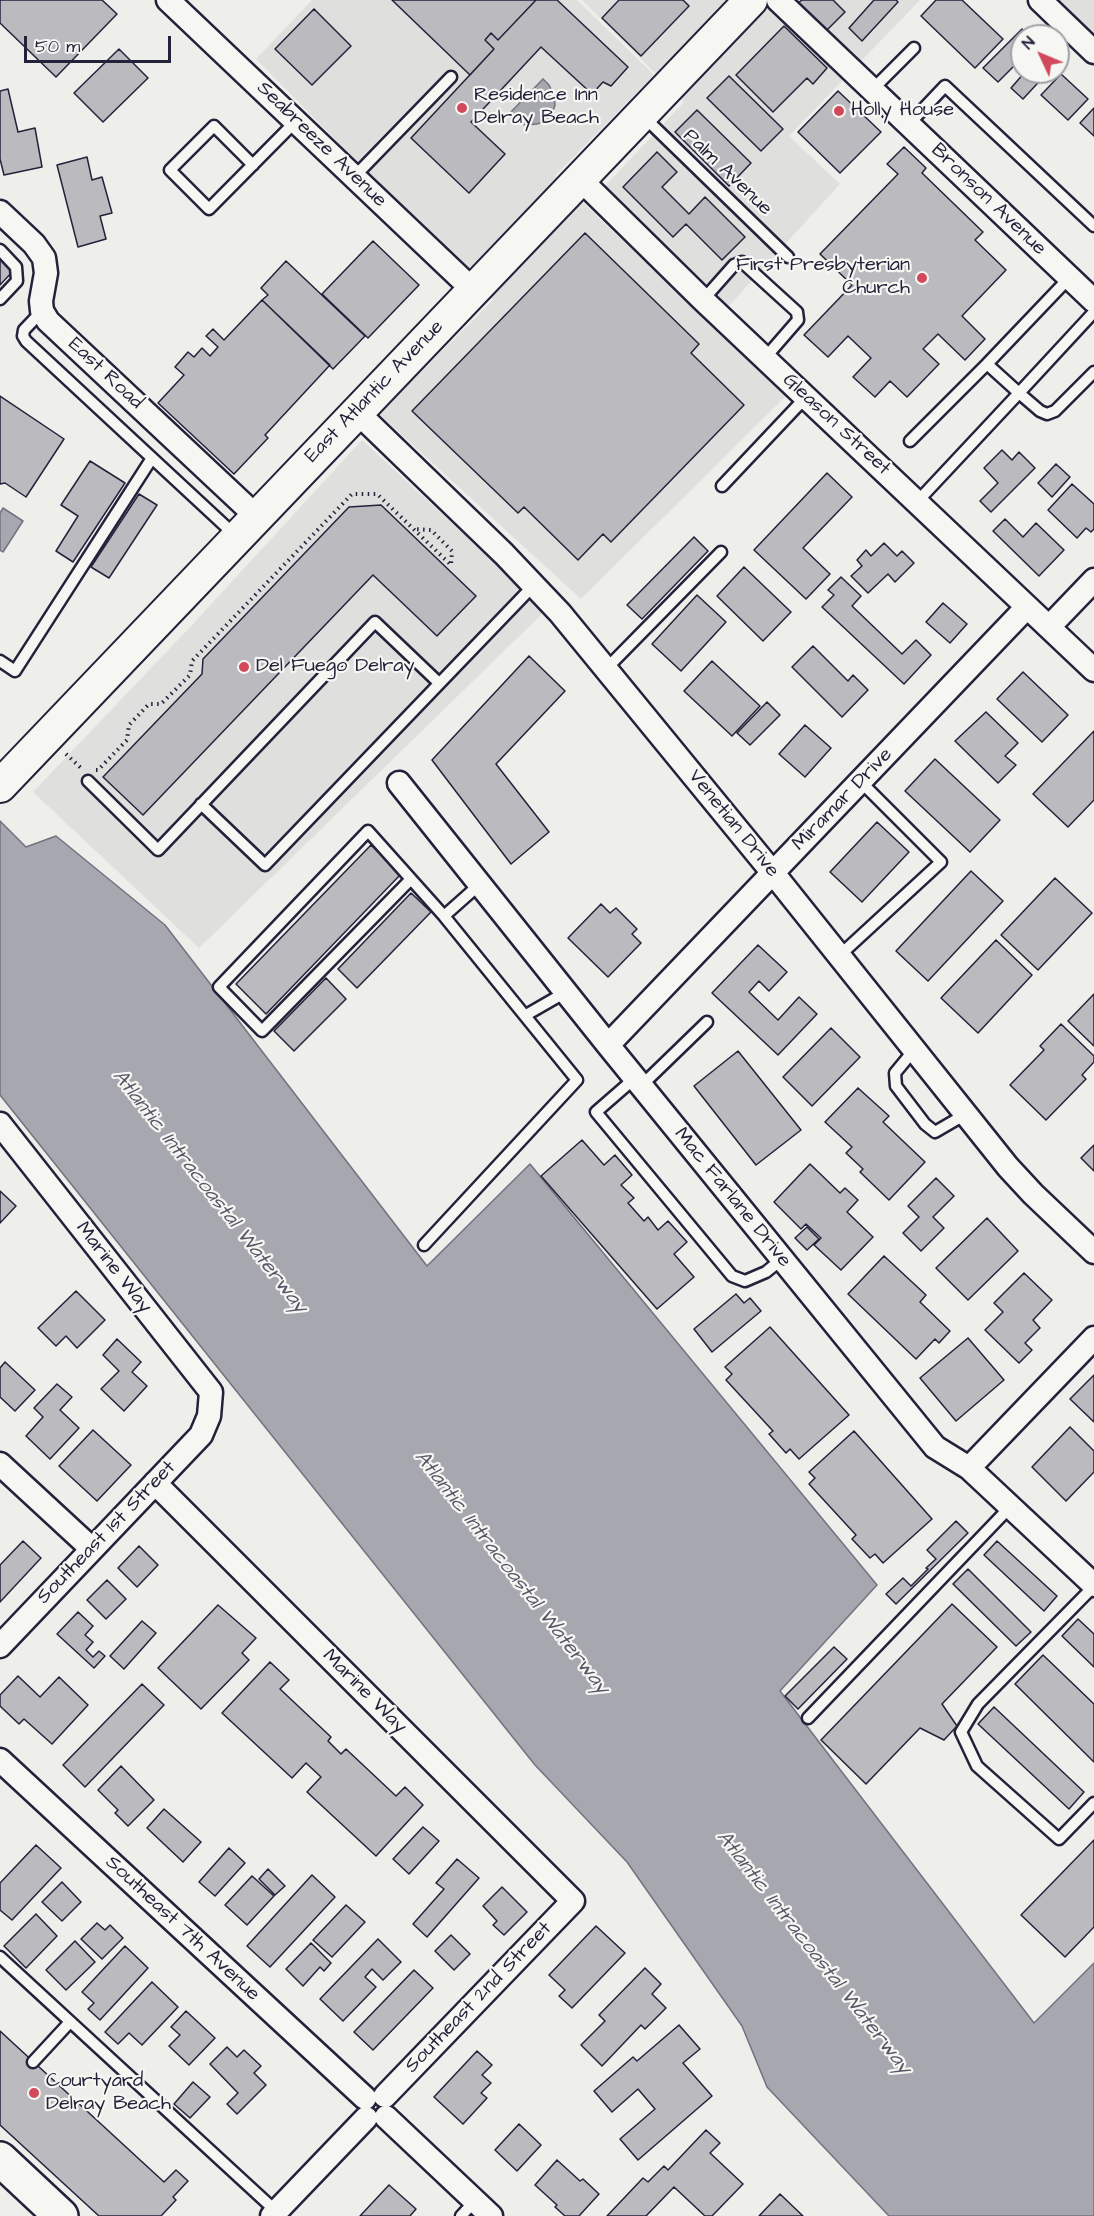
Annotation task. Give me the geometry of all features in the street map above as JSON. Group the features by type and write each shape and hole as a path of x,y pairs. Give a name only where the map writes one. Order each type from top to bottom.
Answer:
{"main road":[{"name":"East Atlantic Avenue","path":"6,780 246,526 751,0"},
{"path":"0,2159 49,2209"}],"street":[{"name":"Seabreeze Avenue","path":"168,0 473,290"},
{"name":"Bronson Avenue","path":"778,0 1094,301"},
{"path":"1050,3 1094,52"},
{"name":"Gleason Street","path":"580,179 703,300 1094,670"},
{"path":"0,212 34,244 45,258 46,273 40,301 42,311"},
{"name":"East Road","path":"42,311 48,321 246,526"},
{"name":"Venetian Drive","path":"356,411 534,585 607,668 1027,1188 1094,1252"},
{"path":"1049,627 1094,580"},
{"name":"Miramar Drive","path":"608,1045 1027,607"},
{"name":"Mac Farlane Drive","path":"399,783 608,1045 935,1447 969,1468 1094,1586"},
{"name":"Marine Way","path":"0,1124 211,1392 209,1416"},
{"path":"969,1468 1094,1338"},
{"name":"Southeast 1st Street","path":"0,1646 201,1435 209,1416"},
{"path":"0,1464 92,1549"},
{"name":"Marine Way","path":"155,1483 573,1900"},
{"name":"Southeast 7th Avenue","path":"0,1760 376,2107 476,2211"},
{"name":"Southeast 2nd Street","path":"276,2215 573,1900"}],"lane":[{"path":"872,90 914,48"},
{"path":"354,177 451,77"},
{"path":"909,124 945,86 1094,226"},
{"name":"Palm Avenue","path":"641,115 788,257"},
{"path":"253,165 214,126 170,170 209,208 253,165 296,121"},
{"path":"0,250 16,267 17,281 0,299"},
{"path":"703,300 734,265 742,262 797,312 798,320 765,358"},
{"path":"910,441 1070,277"},
{"path":"42,311 24,330 23,336 26,341 152,458 246,526"},
{"path":"917,502 1094,312"},
{"path":"987,364 1040,411 1047,414 1055,411 1094,372"},
{"path":"722,486 806,397"},
{"path":"0,661 15,671 152,458"},
{"path":"607,668 721,552"},
{"path":"201,804 265,865 534,585"},
{"path":"88,781 158,850 375,622 439,683"},
{"path":"839,956 941,862 860,781"},
{"path":"411,879 262,1031 219,987 368,831 411,879 444,916 577,1080 424,1245"},
{"path":"444,916 480,884"},
{"path":"525,1016 566,992"},
{"path":"707,1022 638,1082 596,1112 732,1276 745,1281 766,1272 782,1259"},
{"path":"914,1050 895,1073 896,1086 925,1125 935,1132 966,1114"},
{"path":"808,1718 1010,1507"},
{"path":"1094,1586 978,1704 961,1732 977,1766 1059,1839 1094,1803"},
{"path":"0,1957 276,2215"},
{"path":"33,2062 70,2022"}],"path":[{"path":"61,749 82,769 98,770 128,740 129,724 149,704 161,704 190,675 192,661 352,494 377,494 413,529 451,565 452,551 430,530 413,529"}],"shaded area":[{"path":"312,0 577,0 654,75 555,176 786,396 581,599 379,414 493,300 256,59"},
{"path":"582,0 920,0 789,136 840,184 728,307 603,188 684,102"},
{"path":"1048,0 1094,0 1094,42"},
{"path":"362,440 546,610 199,948 33,792 193,624"}],"water":[{"path":"543,79 554,95 555,105 552,114 546,121 537,124 525,125 514,121 508,115"},
{"path":"3,508 23,521 3,552 0,550 0,513"},
{"name":"Atlantic Intracoastal Waterway","path":"0,821 26,847 56,836 165,925 427,1266 530,1164 877,1585 780,1691 1034,2023 1094,1963 1094,2216 889,2216 767,2087 742,2026 627,1862 535,1765 0,1095"}],"building":[{"path":"0,0 102,0 117,14 56,77 0,23"},
{"path":"392,0 536,0 498,40 491,33 485,40 494,49 470,75"},
{"name":"Residence Inn Delray Beach","path":"536,0 557,0 628,67 611,86 603,82 592,94 541,47 471,122 505,154 469,193 411,138 494,49 485,40 491,33 498,40"},
{"path":"619,0 683,0 689,6 641,56 602,18"},
{"path":"802,0 833,0 845,12 826,31 798,3"},
{"path":"874,0 896,0 898,2 862,41 849,28"},
{"path":"936,0 962,0 1003,39 975,68 921,16"},
{"path":"314,9 351,46 312,85 275,49"},
{"path":"784,26 827,68 813,84 807,78 773,112 736,75"},
{"path":"1010,41 1010,70 998,82 983,68"},
{"path":"119,49 148,78 103,122 74,93"},
{"path":"729,76 783,129 761,151 707,98"},
{"path":"1070,82 1088,99 1068,120 1041,95 1051,84"},
{"path":"1014,84 1037,84 1023,99 1011,88"},
{"path":"8,89 18,132 35,128 42,167 4,175 0,159 0,91"},
{"name":"Holly House","path":"838,91 881,132 840,173 798,132"},
{"path":"1094,108 1094,136 1080,123"},
{"path":"697,110 751,163 729,186 675,132"},
{"name":"First Presbyterian Church","path":"904,147 926,168 922,173 983,232 975,240 1006,270 962,316 985,339 965,360 938,334 923,349 939,364 907,397 890,381 875,397 853,377 871,358 848,336 828,357 804,335 852,285 820,254 898,174 887,164"},
{"path":"657,152 677,172 662,187 689,214 705,197 745,237 722,260 686,224 673,237 623,187"},
{"path":"87,157 92,180 102,177 112,213 100,216 106,239 78,247 57,165"},
{"path":"585,233 699,344 691,353 744,405 611,542 603,534 578,560 524,507 518,513 412,411"},
{"path":"373,241 419,285 368,338 322,294"},
{"path":"0,259 13,271 0,285"},
{"path":"286,261 365,336 333,369 262,300 268,295 261,288"},
{"path":"262,300 330,365 265,435 268,438 234,474 158,403 184,375 175,367 188,352 194,357 202,348 210,356 218,347 206,336 213,329 224,340"},
{"path":"0,396 64,439 26,497 5,483 0,484"},
{"path":"1002,450 1012,460 1019,452 1035,468 991,512 980,501 998,483 984,468"},
{"path":"90,461 125,483 73,562 56,551 78,516 61,505"},
{"path":"1056,464 1070,477 1052,497 1038,483"},
{"path":"827,473 852,497 803,548 830,574 806,599 754,550"},
{"path":"1072,484 1094,504 1094,529 1091,532 1086,528 1077,538 1048,510"},
{"path":"139,494 157,505 109,578 91,567"},
{"name":"Del Fuego Delray","path":"381,505 476,596 437,636 373,575 143,815 103,777 202,674 203,659 349,507"},
{"path":"1005,519 1023,537 1036,523 1064,550 1039,576 993,531"},
{"path":"694,537 708,551 642,619 627,605"},
{"path":"884,543 897,556 902,551 914,563 895,582 888,574 868,593 851,576 862,566 857,560 866,550 871,556"},
{"path":"744,567 791,612 763,641 717,596"},
{"path":"841,577 861,596 852,606 902,654 916,640 931,655 904,684 822,607 834,595 828,590"},
{"path":"697,595 726,622 681,671 652,644"},
{"path":"943,603 967,624 950,643 926,622"},
{"path":"813,646 848,681 853,675 868,690 842,717 792,667"},
{"path":"529,656 565,691 496,764 549,832 511,864 432,760"},
{"path":"712,661 760,706 732,736 684,691"},
{"path":"1023,672 1068,715 1042,742 997,699"},
{"path":"767,702 780,715 750,745 737,733"},
{"path":"986,712 1018,743 1005,756 1016,765 998,783 955,741"},
{"path":"805,725 831,748 805,777 779,754"},
{"path":"1094,731 1094,800 1068,827 1033,794"},
{"path":"935,759 1000,820 970,852 905,791"},
{"path":"877,822 909,852 862,902 830,872"},
{"path":"371,845 401,874 266,1014 236,984"},
{"path":"971,871 1003,901 928,981 896,951"},
{"path":"1055,878 1092,913 1038,970 1001,935"},
{"path":"411,893 431,912 357,988 338,969"},
{"path":"601,904 610,913 616,908 637,929 632,934 641,943 608,977 568,938"},
{"path":"996,940 1032,975 978,1033 941,998"},
{"path":"758,945 787,972 769,991 759,981 749,992 778,1020 799,997 817,1014 778,1055 712,993"},
{"path":"326,978 346,999 294,1051 274,1031"},
{"path":"1094,994 1094,1046 1068,1021"},
{"path":"1061,1024 1094,1056 1094,1062 1082,1075 1086,1079 1046,1120 1010,1085 1044,1050 1040,1046"},
{"path":"831,1028 860,1057 812,1106 783,1077"},
{"path":"738,1051 801,1130 756,1165 694,1086"},
{"path":"858,1088 889,1116 883,1122 925,1162 889,1200 860,1172 863,1169 846,1153 852,1147 825,1122"},
{"path":"582,1140 604,1165 615,1155 632,1175 621,1185 634,1198 628,1203 644,1221 648,1217 658,1230 668,1221 687,1242 674,1254 694,1277 657,1309 541,1176"},
{"path":"1094,1145 1094,1171 1081,1158"},
{"path":"810,1164 840,1193 845,1188 858,1200 847,1212 873,1237 841,1270 814,1245 821,1238 806,1224 801,1229 774,1202"},
{"path":"936,1178 954,1196 933,1217 944,1228 921,1251 903,1233 919,1217 908,1206"},
{"path":"0,1191 16,1206 0,1223"},
{"path":"987,1218 1018,1251 968,1300 936,1268"},
{"path":"807,1227 819,1239 807,1250 795,1238"},
{"path":"884,1256 926,1295 920,1302 950,1331 939,1343 935,1339 916,1359 848,1294"},
{"path":"1024,1273 1052,1300 1033,1320 1040,1328 1025,1343 1032,1350 1019,1363 985,1330 1003,1312 994,1303"},
{"path":"76,1291 105,1320 77,1348 66,1336 56,1346 38,1328"},
{"path":"736,1294 744,1303 750,1298 761,1311 712,1352 694,1329"},
{"path":"770,1327 849,1415 799,1459 790,1449 786,1453 769,1434 773,1431 726,1380 732,1374 725,1367"},
{"path":"968,1338 1004,1380 956,1421 920,1378"},
{"path":"117,1339 141,1362 132,1372 147,1386 124,1411 101,1389 119,1371 103,1355"},
{"path":"5,1362 35,1390 15,1411 0,1397 0,1368"},
{"path":"1094,1375 1094,1422 1070,1399"},
{"path":"57,1384 72,1397 60,1410 79,1428 50,1459 26,1436 43,1417 34,1408"},
{"path":"1070,1427 1094,1451 1094,1472 1066,1501 1032,1467"},
{"path":"93,1430 131,1465 97,1501 59,1466"},
{"path":"854,1431 932,1519 883,1563 875,1554 870,1558 852,1539 856,1535 809,1484 815,1478 809,1472"},
{"path":"956,1521 968,1533 896,1604 886,1594 903,1578 911,1586 928,1569 926,1568 936,1559 927,1550"},
{"path":"23,1541 41,1558 0,1602 0,1565"},
{"path":"997,1541 1057,1596 1044,1611 984,1555"},
{"path":"139,1546 158,1565 137,1587 118,1568"},
{"path":"968,1569 1031,1632 1016,1646 953,1584"},
{"path":"107,1580 126,1599 106,1619 87,1600"},
{"path":"952,1604 997,1647 942,1704 957,1726 944,1740 920,1728 866,1784 821,1740"},
{"path":"218,1605 256,1638 242,1653 249,1660 201,1709 158,1668"},
{"path":"78,1612 93,1626 85,1635 93,1642 86,1650 93,1657 99,1651 105,1656 94,1668 57,1634"},
{"path":"1078,1619 1094,1634 1094,1667 1062,1636"},
{"path":"142,1621 156,1633 124,1669 110,1656"},
{"path":"834,1647 847,1659 798,1709 785,1696"},
{"path":"1043,1655 1094,1704 1094,1762 1015,1684"},
{"path":"270,1662 289,1680 280,1689 331,1737 328,1741 341,1754 346,1749 396,1796 405,1787 423,1805 376,1856 307,1792 321,1777 306,1763 292,1778 222,1713"},
{"path":"18,1676 40,1697 59,1677 88,1705 52,1744 24,1719 19,1724 0,1706 0,1695"},
{"path":"142,1684 164,1705 85,1787 63,1765"},
{"path":"994,1707 1084,1792 1069,1809 978,1724"},
{"path":"121,1766 154,1800 128,1826 115,1813 118,1810 98,1790"},
{"path":"164,1809 201,1842 183,1862 147,1828"},
{"path":"423,1827 439,1841 409,1874 393,1859"},
{"path":"1094,1840 1094,1927 1065,1957 1021,1915"},
{"path":"36,1845 61,1868 12,1920 0,1910 0,1883"},
{"path":"229,1848 245,1863 215,1896 199,1882"},
{"path":"457,1859 479,1878 427,1937 413,1924 444,1889 436,1883"},
{"path":"268,1869 285,1886 275,1895 259,1879"},
{"path":"312,1875 335,1897 270,1967 247,1946"},
{"path":"252,1876 274,1896 247,1925 225,1905"},
{"path":"62,1882 81,1902 62,1921 42,1902"},
{"path":"502,1887 527,1912 504,1935 493,1925 497,1921 483,1906"},
{"path":"346,1905 365,1922 332,1957 313,1940"},
{"path":"36,1914 57,1936 26,1968 4,1946"},
{"path":"97,1923 105,1930 110,1925 123,1938 102,1959 81,1939"},
{"path":"596,1926 625,1953 572,2008 559,1996 565,1990 549,1975"},
{"path":"451,1935 470,1954 454,1970 435,1951"},
{"path":"378,1939 401,1962 383,1980 372,1969 365,1977 376,1987 343,2021 320,1999"},
{"path":"75,1941 95,1962 66,1990 46,1970"},
{"path":"311,1943 331,1963 324,1971 320,1967 303,1986 286,1969"},
{"path":"125,1946 148,1968 100,2020 88,2009 94,2003 82,1992"},
{"path":"645,1968 661,1984 652,1994 666,2008 645,2029 641,2025 602,2066 581,2045 605,2021 599,2015"},
{"path":"414,1970 433,1988 373,2050 354,2032"},
{"path":"152,1982 178,2007 142,2045 129,2033 118,2044 105,2032"},
{"path":"186,2011 215,2038 189,2065 169,2046 180,2035 171,2027"},
{"path":"679,2025 700,2049 683,2063 712,2096 638,2160 620,2139 655,2109 638,2089 612,2112 594,2091 633,2057 637,2061"},
{"name":"Courtyard Delray Beach","path":"0,2031 164,2182 176,2170 188,2181 173,2197 176,2200 161,2216 99,2216 0,2125"},
{"path":"227,2047 237,2057 244,2050 261,2066 254,2073 266,2085 237,2114 227,2104 238,2093 210,2064"},
{"path":"477,2051 492,2065 482,2075 491,2083 481,2093 487,2098 463,2124 434,2097"},
{"path":"193,2082 210,2097 190,2118 174,2104"},
{"path":"519,2124 541,2145 517,2171 495,2150"},
{"path":"706,2130 720,2143 710,2153 743,2184 712,2216 705,2216 674,2187 646,2216 607,2216 643,2178 648,2182 664,2166 668,2170"},
{"path":"557,2160 580,2181 583,2179 599,2194 579,2216 565,2216 555,2207 557,2205 535,2185"},
{"path":"389,2185 416,2209 410,2216 360,2216"},
{"path":"780,2194 803,2216 759,2216"}],"place":[{"name":"Residence Inn Delray Beach","path":"462,108"},
{"name":"Holly House","path":"839,111"},
{"name":"First Presbyterian Church","path":"922,278"},
{"name":"Del Fuego Delray","path":"244,667"},
{"name":"Courtyard Delray Beach","path":"34,2093"}]}
